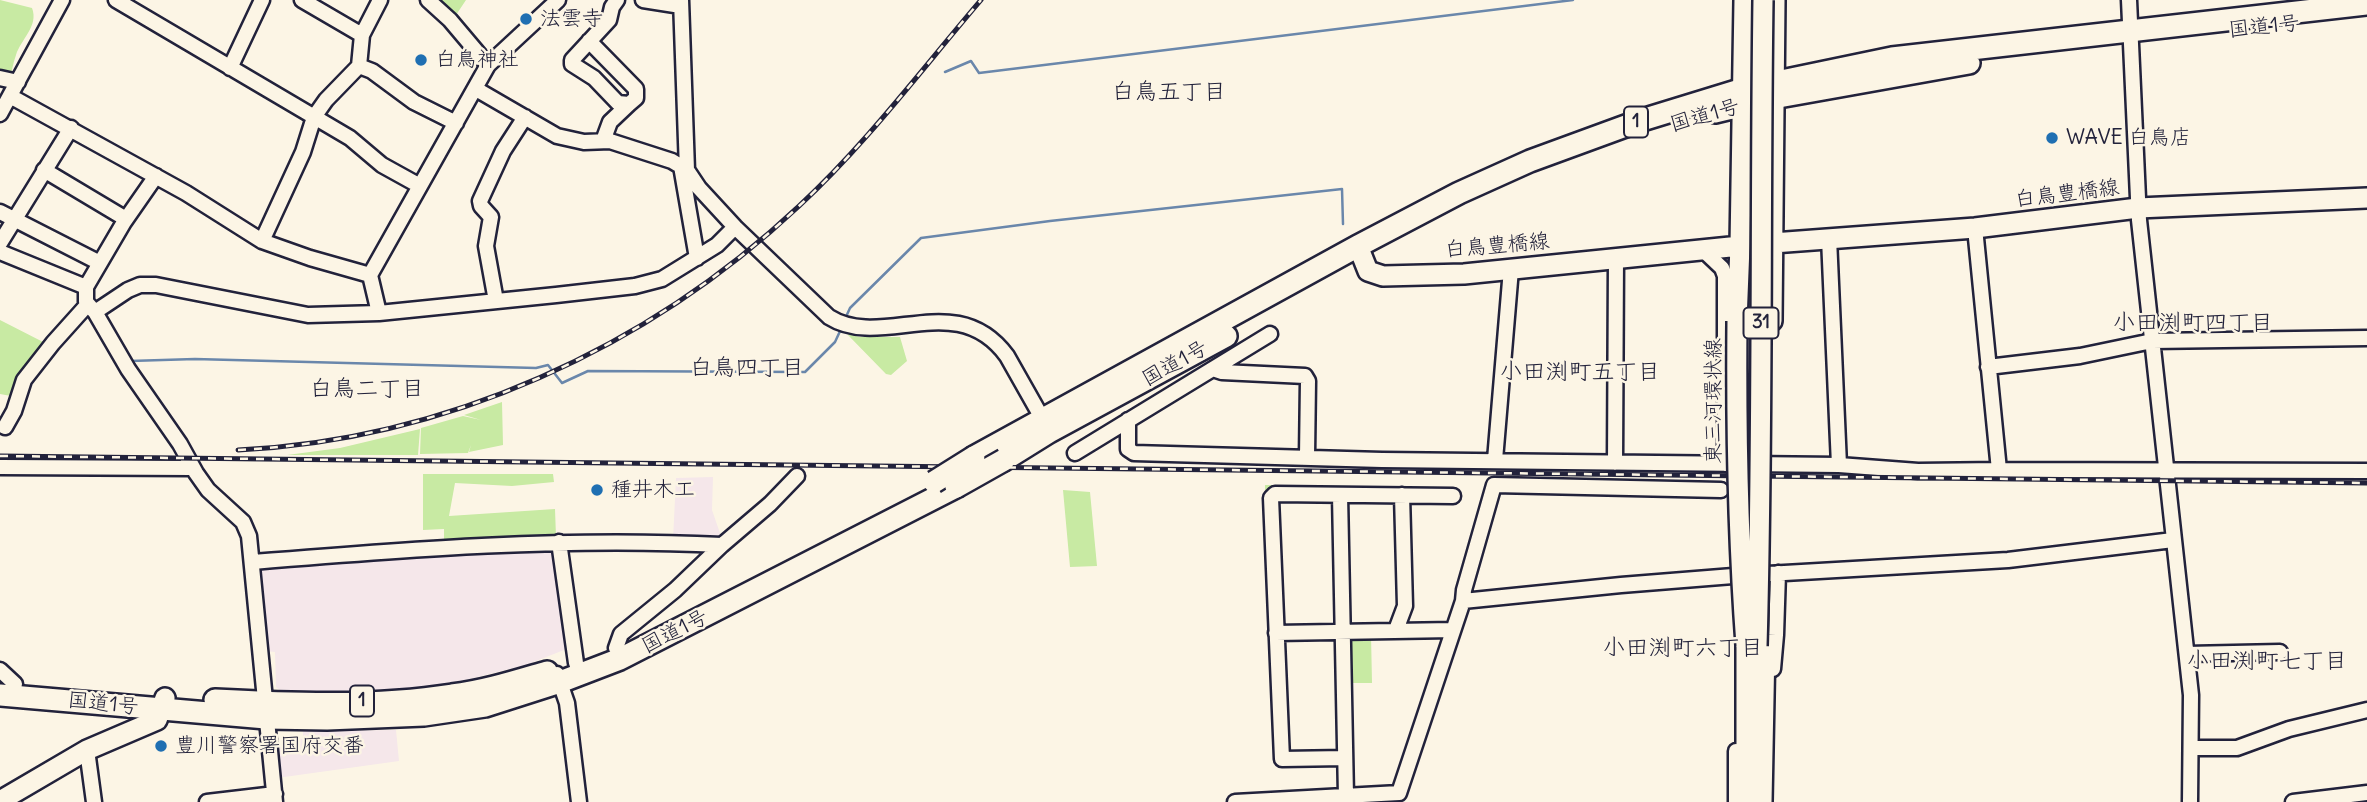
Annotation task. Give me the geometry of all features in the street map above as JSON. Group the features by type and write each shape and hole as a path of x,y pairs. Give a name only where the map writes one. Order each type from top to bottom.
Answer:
{"highway":[{"name":"国道1号","path":"2131,37 2367,4"},
{"name":"国道1号","path":"564,672 617,648 934,482 974,457 1046,425 1360,252 1459,193 1530,161 1601,134 1892,58 2367,17"},
{"name":"国道1号","path":"4,683 163,704 266,710 452,695 620,659 956,487 1004,460 1046,425"}],"main road":[{"name":"東三河環状線","path":"1744,0 1736,455 1740,561 1756,646 1761,802"},
{"name":"東三河環状線","path":"1747,802 1753,741 1761,489 1763,0"},
{"name":"東三河環状線","path":"1747,802 1756,646 1772,457 1775,0"},
{"name":"白鳥豊橋線","path":"1773,243 1975,228 2138,208 2367,198"},
{"name":"白鳥豊橋線","path":"1360,252 1368,271 1383,276 1464,274 1740,246"},
{"path":"0,800 87,750 157,720 163,704"},
{"name":"東三河環状線","path":"1753,741 1761,802"}],"street":[{"path":"0,114 62,0"},
{"path":"116,0 350,138 382,165 420,186"},
{"path":"230,68 262,0"},
{"path":"302,0 362,35"},
{"path":"262,240 303,152 314,117 326,100 359,66 362,35 380,0"},
{"path":"428,0 450,20 488,65"},
{"path":"379,313 370,275 488,65 558,0"},
{"path":"617,0 609,20 572,60 572,64 594,78 618,103 629,104"},
{"path":"643,0 681,3 684,168 697,258"},
{"path":"2129,0 2138,208 2191,695 2190,802"},
{"path":"589,41 636,89 636,97 610,122 603,141"},
{"path":"359,66 372,71 414,102 456,123"},
{"path":"0,78 18,82"},
{"path":"476,89 557,136 584,142 610,141 672,161 684,168 735,227 838,323 868,327 944,322 963,325 984,334 1007,356 1046,425"},
{"path":"10,96 156,176 262,240 310,258 370,275"},
{"path":"496,301 486,246 491,217 480,201 503,151 525,117"},
{"path":"0,243 71,128"},
{"path":"44,170 126,219"},
{"path":"156,176 126,219 86,287 86,302 180,444 192,468 208,490 243,522 249,536 275,798 207,802"},
{"path":"0,212 100,263"},
{"path":"5,427 14,411 24,380 53,343 92,308 140,285 156,285 307,315 379,313 648,283 662,279 697,258 717,245 735,227"},
{"path":"1975,228 1999,470"},
{"path":"1829,238 1839,465"},
{"path":"1703,250 1722,268 1725,276 1725,464"},
{"path":"0,252 86,287"},
{"path":"1615,463 1616,258"},
{"path":"1495,460 1511,269"},
{"path":"1075,453 1270,334"},
{"path":"1988,367 2081,356 2152,341 2367,338"},
{"path":"1213,369 1222,372 1305,376 1308,382 1307,456"},
{"path":"1128,420 1128,449 1134,453 1382,460 1839,465 1918,471 2367,471"},
{"path":"0,467 192,468"},
{"path":"617,648 621,635 771,504 797,476"},
{"path":"1235,802 1399,793 1463,601 1494,485 1721,491"},
{"path":"1345,758 1282,758 1270,498 1275,494 1453,496"},
{"path":"1340,495 1346,796"},
{"path":"1396,630 1405,606 1402,495"},
{"path":"1463,601 1621,584 2007,561 2174,540"},
{"path":"253,562 559,542 722,545"},
{"path":"559,542 564,672 579,802"},
{"path":"1769,802 1769,701 1776,635 1778,573"},
{"path":"1733,576 1737,645 1736,802"},
{"path":"1276,633 1453,630"},
{"path":"2187,654 2280,652"},
{"path":"2192,748 2237,748 2290,729 2367,710"},
{"path":"87,750 94,802"},
{"path":"2292,802 2367,793"}],"shaded area":[{"path":"713,477 712,510 722,539 673,540 676,478"},
{"path":"555,544 569,648 526,665 437,687 400,692 315,694 281,691 276,687 275,652 265,651 258,566"},
{"path":"396,730 399,761 277,778 273,744 294,746 295,738 303,739 303,731"}],"green space":[{"path":"0,0 32,8 34,15 31,27 18,49 10,78 0,79"},
{"path":"433,0 466,0 454,18"},
{"path":"0,320 47,344 17,378 11,396 0,394"},
{"path":"847,334 860,337 900,337 907,361 891,375 886,374"},
{"path":"502,402 503,445 469,452 471,445 468,453 420,454 421,428 463,416 481,420 464,415"},
{"path":"420,429 418,455 287,455 340,448"},
{"path":"423,474 553,474 554,482 512,486 455,483 449,516 555,509 556,537 444,545 444,529 423,530"},
{"path":"1265,485 1441,487 1441,494 1265,492"},
{"path":"1063,490 1090,492 1097,566 1070,567"},
{"path":"1371,634 1372,683 1349,683 1348,635"}],"waterway":[{"path":"945,72 971,61 979,73 1573,0"},
{"path":"845,319 850,308 921,238 1342,189 1343,224"},
{"path":"130,361 195,359 536,368 548,365 562,383 588,371 805,372 835,342 841,329"}],"railway":[{"path":"238,450 316,442 392,428 467,406 540,378 610,343 677,303 740,257 824,182 870,132 981,0"},
{"path":"0,456 2367,483"}],"place":[{"name":"法雲寺","path":"526,19"},
{"name":"白鳥神社","path":"421,60"},
{"name":"WAVE 白鳥店","path":"2052,138"},
{"name":"種井木工","path":"597,490"},
{"name":"豊川警察署国府交番","path":"161,746"}],"district":[{"name":"白鳥五丁目","path":"1169,92"},
{"name":"小田渕町四丁目","path":"2193,323"},
{"name":"白鳥四丁目","path":"747,368"},
{"name":"小田渕町五丁目","path":"1580,372"},
{"name":"白鳥二丁目","path":"367,389"},
{"name":"小田渕町六丁目","path":"1683,648"},
{"name":"小田渕町七丁目","path":"2267,661"}]}
